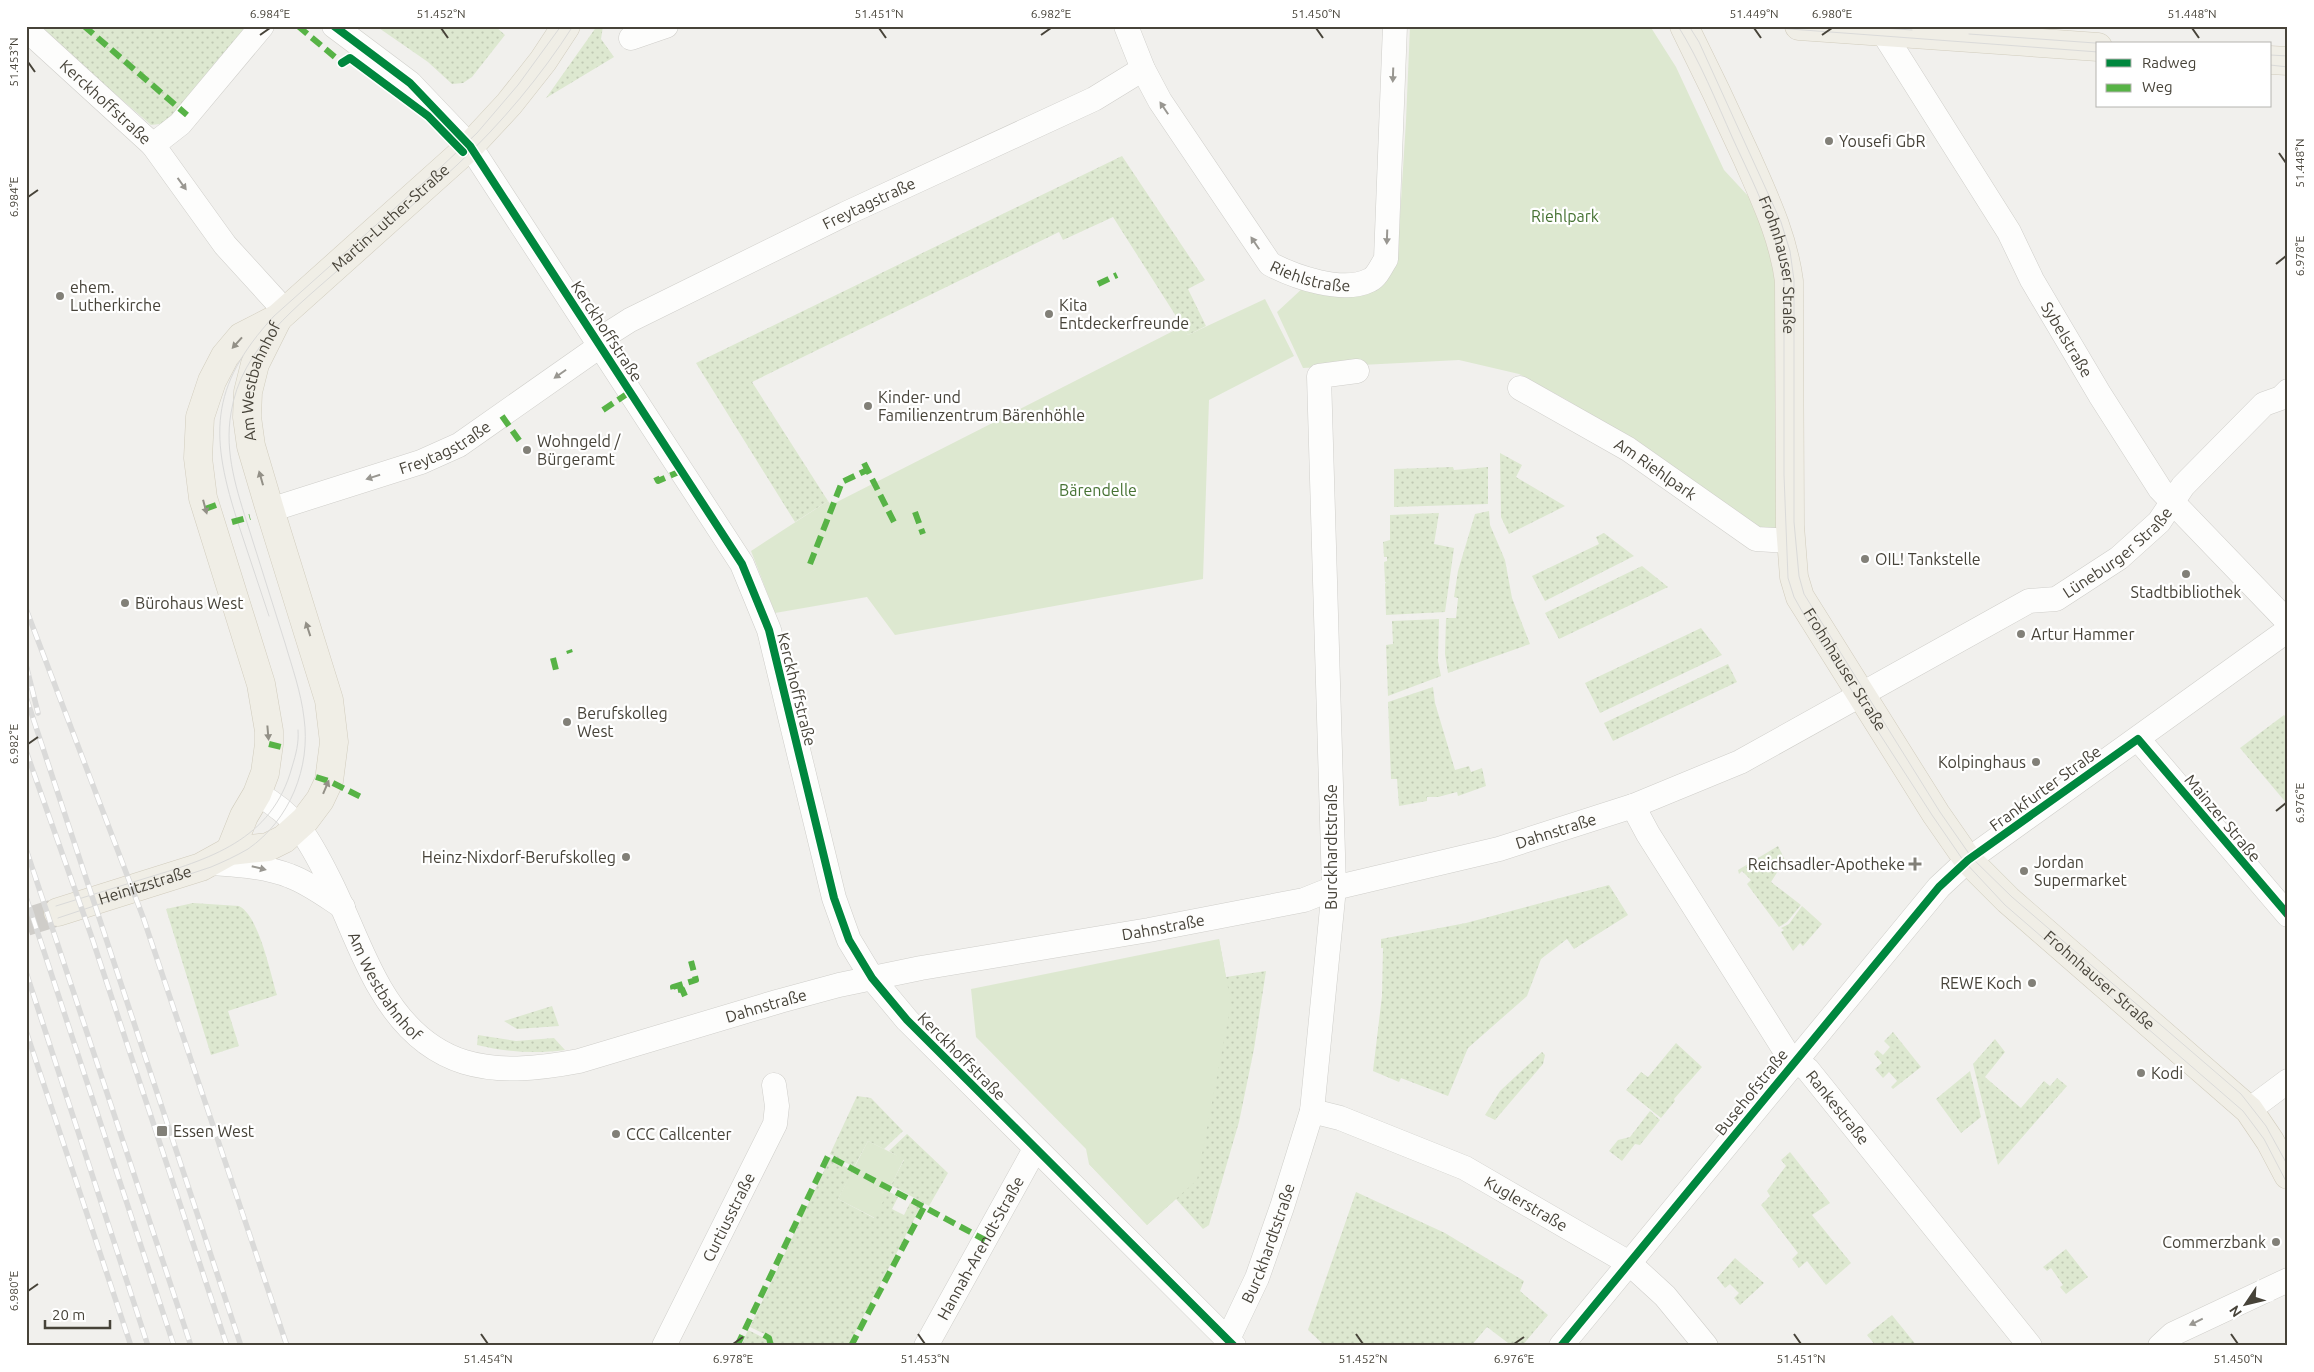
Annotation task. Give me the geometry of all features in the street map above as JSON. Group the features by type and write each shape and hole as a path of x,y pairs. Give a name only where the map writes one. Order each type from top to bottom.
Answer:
{"main road":[{"name":"Martin-Luther-Straße","path":"282,315 470,146 509,104 543,61 566,26"},
{"name":"Frohnhauser Straße","path":"1684,26 1725,109 1773,215 1785,252 1789,281 1791,542 1794,577 1800,597 1968,860 2008,900 2249,1110 2270,1141 2288,1175"},
{"path":"1798,26 1880,28 2096,47"},
{"path":"2272,60 2288,61"},
{"name":"Am Westbahnhof","path":"220,857 268,847 299,827 314,810 329,781 334,742 329,700 321,670 270,510 249,435 247,404 256,364 282,315"},
{"name":"Am Westbahnhof","path":"220,857 257,794 265,773 269,744 262,684 205,509 198,458 200,417 212,381 225,356 241,337 282,315"},
{"name":"Heinitzstraße","path":"58,912 220,857"}],"street":[{"name":"Kerckhoffstraße","path":"26,29 153,145 180,124 262,26"},
{"name":"Kerckhoffstraße","path":"334,26 410,83 470,146 742,564 769,630 834,898 849,940 872,978 907,1020 1231,1343"},
{"path":"631,38 666,26"},
{"name":"Riehlstraße","path":"1126,26 1143,69 1160,101 1270,264 1293,276 1350,287 1372,280 1386,259 1395,26"},
{"name":"Sybelstraße","path":"1880,28 2009,232 2032,280 2100,395 2160,489 2288,622"},
{"name":"Freytagstraße","path":"270,510 421,462 459,446 630,320 836,219 1094,99 1143,69"},
{"path":"153,145 225,245 282,315"},
{"name":"Burckhardtstraße","path":"1231,1343 1257,1278 1282,1207 1312,1111 1334,888 1319,376 1357,371"},
{"name":"Am Riehlpark","path":"1520,388 1628,449 1756,539 1791,542"},
{"name":"Lüneburger Straße","path":"1861,695 2029,601 2056,598 2119,558 2159,522 2183,486 2264,404 2281,398 2288,391"},
{"name":"Frankfurter Straße","path":"1968,860 2288,630"},
{"name":"Dahnstraße","path":"441,1053 486,1068 523,1069 547,1067 605,1054 780,1001 872,978 1149,930 1304,900 1334,888 1499,849 1633,806 1740,762 1861,695"},
{"name":"Mainzer Straße","path":"2138,739 2288,916"},
{"name":"Am Westbahnhof","path":"257,794 285,811 312,844 379,987 388,1002 411,1031 441,1053"},
{"name":"Rankestraße","path":"1633,806 1648,834 1786,1052 1808,1070 2030,1346"},
{"path":"220,857 289,876 309,885 343,907"},
{"name":"Busehofstraße","path":"1561,1346 1795,1059 1939,887 1968,860"},
{"path":"2249,1110 2288,1081"},
{"name":"Curtiusstraße","path":"664,1346 775,1124 777,1106 774,1084"},
{"name":"Kuglerstraße","path":"1312,1111 1340,1118 1465,1168 1629,1263 1664,1296 1706,1346"},
{"name":"Hannah-Arendt-Straße","path":"926,1346 1035,1149"},
{"path":"2160,1346 2172,1334 2288,1280"}],"green space":[{"path":"37,26 249,26 169,123 151,125"},
{"path":"376,26 495,26 505,35 472,77 463,83 452,84 428,62"},
{"path":"597,26 603,26 601,39 614,57 546,98"},
{"name":"Riehlpark","path":"1410,26 1650,26 1676,67 1724,170 1775,225 1788,529 1755,530 1652,456 1567,400 1519,374 1459,360 1303,368 1277,312 1305,286 1379,287 1397,264"},
{"path":"1122,156 1205,280 1188,289 1206,326 1188,335 1113,217 1063,240 1059,232 752,382 828,501 795,522 696,363"},
{"name":"Bärendelle","path":"1265,299 1294,356 1209,400 1203,579 895,635 867,597 775,613 751,551 828,501 831,505 1183,326 1188,335"},
{"path":"1500,453 1522,465 1516,477 1565,506 1509,534 1501,517"},
{"path":"1453,467 1454,470 1488,467 1488,504 1394,507 1394,469"},
{"path":"1489,511 1490,525 1505,560 1512,598 1530,644 1448,673 1445,654 1446,618 1456,618 1458,598 1454,597 1458,571 1475,514"},
{"path":"1439,513 1434,544 1454,548 1445,612 1386,615 1384,562 1387,561 1387,557 1384,557 1383,542 1390,540 1390,515"},
{"path":"1604,533 1634,556 1545,601 1532,576 1599,544 1596,537"},
{"path":"1642,566 1668,587 1559,639 1545,613"},
{"path":"1439,619 1438,661 1441,676 1388,696 1386,645 1393,644 1392,621"},
{"path":"1701,628 1722,655 1600,713 1585,683"},
{"path":"1728,664 1737,682 1613,741 1604,723"},
{"path":"1433,687 1435,703 1455,770 1469,766 1471,772 1482,768 1486,786 1458,796 1457,792 1438,797 1427,797 1427,801 1399,806 1397,779 1391,779 1388,702"},
{"path":"2284,715 2288,719 2288,805 2240,748"},
{"path":"1778,846 1785,860 1771,882 1801,905 1787,922 1779,927 1747,884 1751,880 1742,871 1739,874 1738,870"},
{"path":"1609,885 1628,915 1574,949 1567,939 1541,959 1527,996 1468,1048 1448,1096 1401,1078 1399,1082 1373,1071 1382,996 1383,948 1381,948 1381,939 1466,923"},
{"path":"193,903 239,906 246,912 258,932 277,995 228,1011 239,1046 211,1055 166,909"},
{"path":"1802,906 1822,924 1803,946 1800,943 1793,951 1781,932 1784,930 1781,928 1789,924"},
{"path":"1219,939 1226,977 1266,971 1254,1049 1239,1122 1209,1225 1203,1229 1176,1199 1147,1225 1089,1164"},
{"path":"1219,939 1231,1004 1197,1180 1147,1225 1089,1164 1086,1149 976,1037 971,989"},
{"path":"552,1006 559,1026 517,1029 504,1021"},
{"path":"1893,1032 1921,1067 1893,1089 1891,1087 1897,1081 1889,1072 1883,1078 1875,1069 1882,1063 1874,1054 1877,1050 1883,1055 1890,1047 1884,1041"},
{"path":"478,1035 516,1041 554,1038 565,1050 521,1052 499,1049 477,1045"},
{"path":"1995,1039 2005,1052 1985,1077 2021,1108 2044,1081 2050,1086 2057,1078 2067,1086 1998,1165 1973,1064"},
{"path":"1676,1043 1702,1067 1674,1099 1675,1101 1661,1118 1626,1090 1641,1072 1648,1077"},
{"path":"1542,1052 1545,1055 1543,1064 1495,1120 1485,1115 1500,1091"},
{"path":"1970,1071 1981,1117 1961,1133 1936,1099"},
{"path":"857,1096 871,1098 903,1131 884,1149 868,1141 854,1167 830,1154"},
{"path":"1650,1111 1660,1120 1640,1145 1635,1144 1622,1161 1609,1151 1618,1140 1630,1137"},
{"path":"907,1134 948,1173 929,1206 891,1185 904,1160 889,1151"},
{"path":"868,1141 904,1159 875,1218 838,1199"},
{"path":"1790,1152 1830,1203 1812,1215 1851,1263 1826,1285 1807,1261 1799,1268 1792,1259 1798,1253 1761,1205 1770,1196 1767,1191 1786,1166 1781,1160"},
{"path":"830,1158 853,1171 838,1199 874,1218 888,1191 898,1197 892,1209 904,1215 910,1203 920,1208 848,1346 773,1346 771,1337 750,1327"},
{"path":"1356,1192 1445,1233 1524,1281 1520,1291 1548,1315 1522,1346 1512,1346 1487,1327 1471,1346 1325,1346 1308,1330"},
{"path":"2066,1249 2088,1277 2066,1294 2060,1287 2063,1285 2051,1268 2047,1271 2043,1267"},
{"path":"1735,1258 1764,1283 1740,1305 1734,1298 1739,1293 1730,1284 1725,1288 1717,1278"},
{"path":"1892,1315 1917,1346 1876,1346 1867,1335"},
{"path":"748,1330 768,1340 769,1346 741,1346"}],"tunnel":[{"path":"26,922 58,912"}],"tram line":[{"path":"269,616 229,494 223,466 220,439 221,415 226,391 237,367 252,342 274,316 477,133 518,85 561,26"},
{"path":"58,918 230,859 248,849 263,837 286,808 294,791 304,755 304,718 296,680 233,472 230,457 229,428 237,389 246,368 274,330 291,312 430,190 489,133 520,99 548,63 573,26"},
{"path":"1678,26 1701,67 1757,191 1771,226 1781,262 1784,281 1784,475 1788,578 1794,597 1812,629 1963,860 2005,905 2243,1111 2264,1139 2288,1185"},
{"path":"1689,26 1699,42 1781,222 1790,251 1794,280 1794,522 1799,576 1804,594 1940,812 1972,858 2012,897 2241,1094 2266,1126 2288,1166"},
{"path":"1750,26 2096,52"},
{"path":"1855,26 1912,30"},
{"path":"1969,34 2096,43"},
{"path":"2272,55 2288,56"},
{"path":"2272,65 2288,67"},
{"path":"56,906 191,863 235,843 253,830 270,813 283,792 296,753 298,730"}],"railway":[{"path":"26,609 143,917 287,1346"},
{"path":"26,665 38,713"},
{"path":"26,697 241,1346"},
{"path":"26,751 91,935 227,1346"},
{"path":"26,849 191,1346"},
{"path":"26,897 174,1346"},
{"path":"26,972 148,1346"},
{"path":"26,1031 131,1346"}],"marked path":[{"path":"84,26 187,115"},
{"path":"298,26 342,63"},
{"path":"1098,284 1117,275"},
{"path":"603,410 630,392"},
{"path":"502,416 521,443"},
{"path":"864,463 894,522"},
{"path":"810,564 842,482 867,470"},
{"path":"656,477 658,481 681,471"},
{"path":"205,509 216,505"},
{"path":"915,512 923,534"},
{"path":"232,522 250,517"},
{"path":"553,658 557,674"},
{"path":"269,744 281,747"},
{"path":"316,777 329,781 361,797"},
{"path":"685,996 682,989 674,991 673,987 696,980 691,961"},
{"path":"737,1346 828,1156 924,1207"},
{"path":"851,1346 924,1207 985,1240"},
{"path":"764,1335 769,1338 771,1346"}],"cycle path":[{"path":"334,26 410,83 470,146 742,564 769,630 834,898 849,940 872,978 907,1020 1234,1346"},
{"path":"342,63 350,58 428,116 463,152"},
{"path":"1561,1346 1939,887 1968,860 2138,739 2288,915"}],"place":[{"name":"Yousefi GbR","path":"1829,141"},
{"name":"ehem. Lutherkirche","path":"60,296"},
{"name":"Kita Entdeckerfreunde","path":"1049,314"},
{"name":"Kinder- und Familienzentrum Bärenhöhle","path":"868,406"},
{"name":"Wohngeld / Bürgeramt","path":"527,450"},
{"name":"OIL! Tankstelle","path":"1865,559"},
{"name":"Stadtbibliothek","path":"2186,574"},
{"name":"Bürohaus West","path":"125,603"},
{"name":"Artur Hammer","path":"2021,634"},
{"name":"Berufskolleg West","path":"567,722"},
{"name":"Kolpinghaus","path":"2036,762"},
{"name":"Heinz-Nixdorf-Berufskolleg","path":"626,857"},
{"name":"Reichsadler-Apotheke","path":"1915,864"},
{"name":"Jordan Supermarket","path":"2024,871"},
{"name":"REWE Koch","path":"2032,983"},
{"name":"Kodi","path":"2141,1073"},
{"name":"Essen West","path":"162,1131"},
{"name":"CCC Callcenter","path":"616,1134"},
{"name":"Commerzbank","path":"2276,1242"}]}
